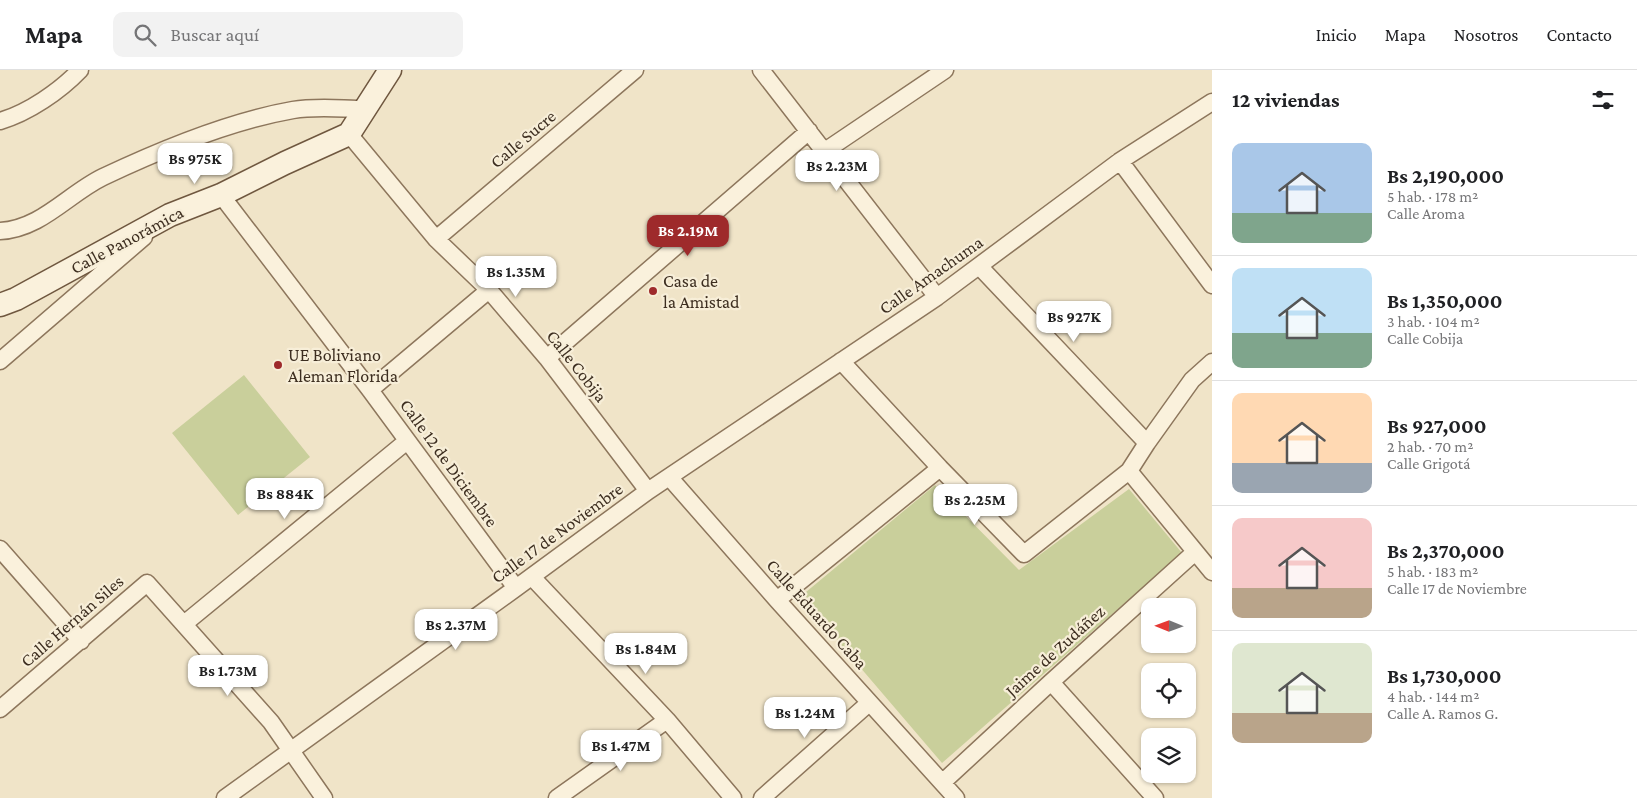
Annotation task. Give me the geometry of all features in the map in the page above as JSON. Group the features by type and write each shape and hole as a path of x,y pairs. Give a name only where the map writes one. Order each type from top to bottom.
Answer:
{"street":[{"path":"0,121 16,116 68,83 80,70"},
{"path":"349,134 390,70"},
{"name":"Calle Sucre","path":"436,239 635,70"},
{"path":"761,70 825,150 937,297"},
{"path":"825,150 945,70"},
{"name":"Calle Amachuma","path":"670,478 937,297 1120,161 1212,102"},
{"path":"0,232 13,231 48,214 101,178 192,139 260,118 295,110 366,109"},
{"path":"547,358 810,131"},
{"name":"Calle Cobija","path":"349,134 436,239 489,290 547,358 648,491"},
{"name":"Calle Panorámica","path":"0,305 16,299 170,214 221,195 349,134"},
{"path":"1120,161 1212,285"},
{"name":"Calle 12 de Diciembre","path":"221,195 370,390 516,588"},
{"path":"0,361 170,214"},
{"path":"979,266 1147,443"},
{"path":"370,390 489,290"},
{"path":"841,361 940,468 1024,554 1129,471 1192,380 1212,362"},
{"path":"324,798 271,722 184,624 407,441"},
{"path":"777,600 940,468"},
{"path":"1129,471 1212,572"},
{"name":"Calle 17 de Noviembre","path":"225,798 648,491 670,478"},
{"name":"Calle Eduardo Caba","path":"670,478 869,703 956,798"},
{"path":"0,549 80,642"},
{"name":"Jaime de Zudáñez","path":"943,782 1195,552"},
{"path":"532,577 667,720 733,798"},
{"name":"Calle Hernán Siles","path":"0,709 147,583 184,624"},
{"path":"1051,682 1155,798"},
{"path":"762,798 869,703"},
{"path":"557,798 667,720"}],"green space":[{"path":"244,375 310,457 238,515 172,433"},
{"path":"935,485 1019,570 1129,489 1182,553 942,763 800,597"}],"place":[{"name":"Casa de la Amistad","path":"653,291"},
{"name":"UE Boliviano Aleman Florida","path":"278,365"}]}
